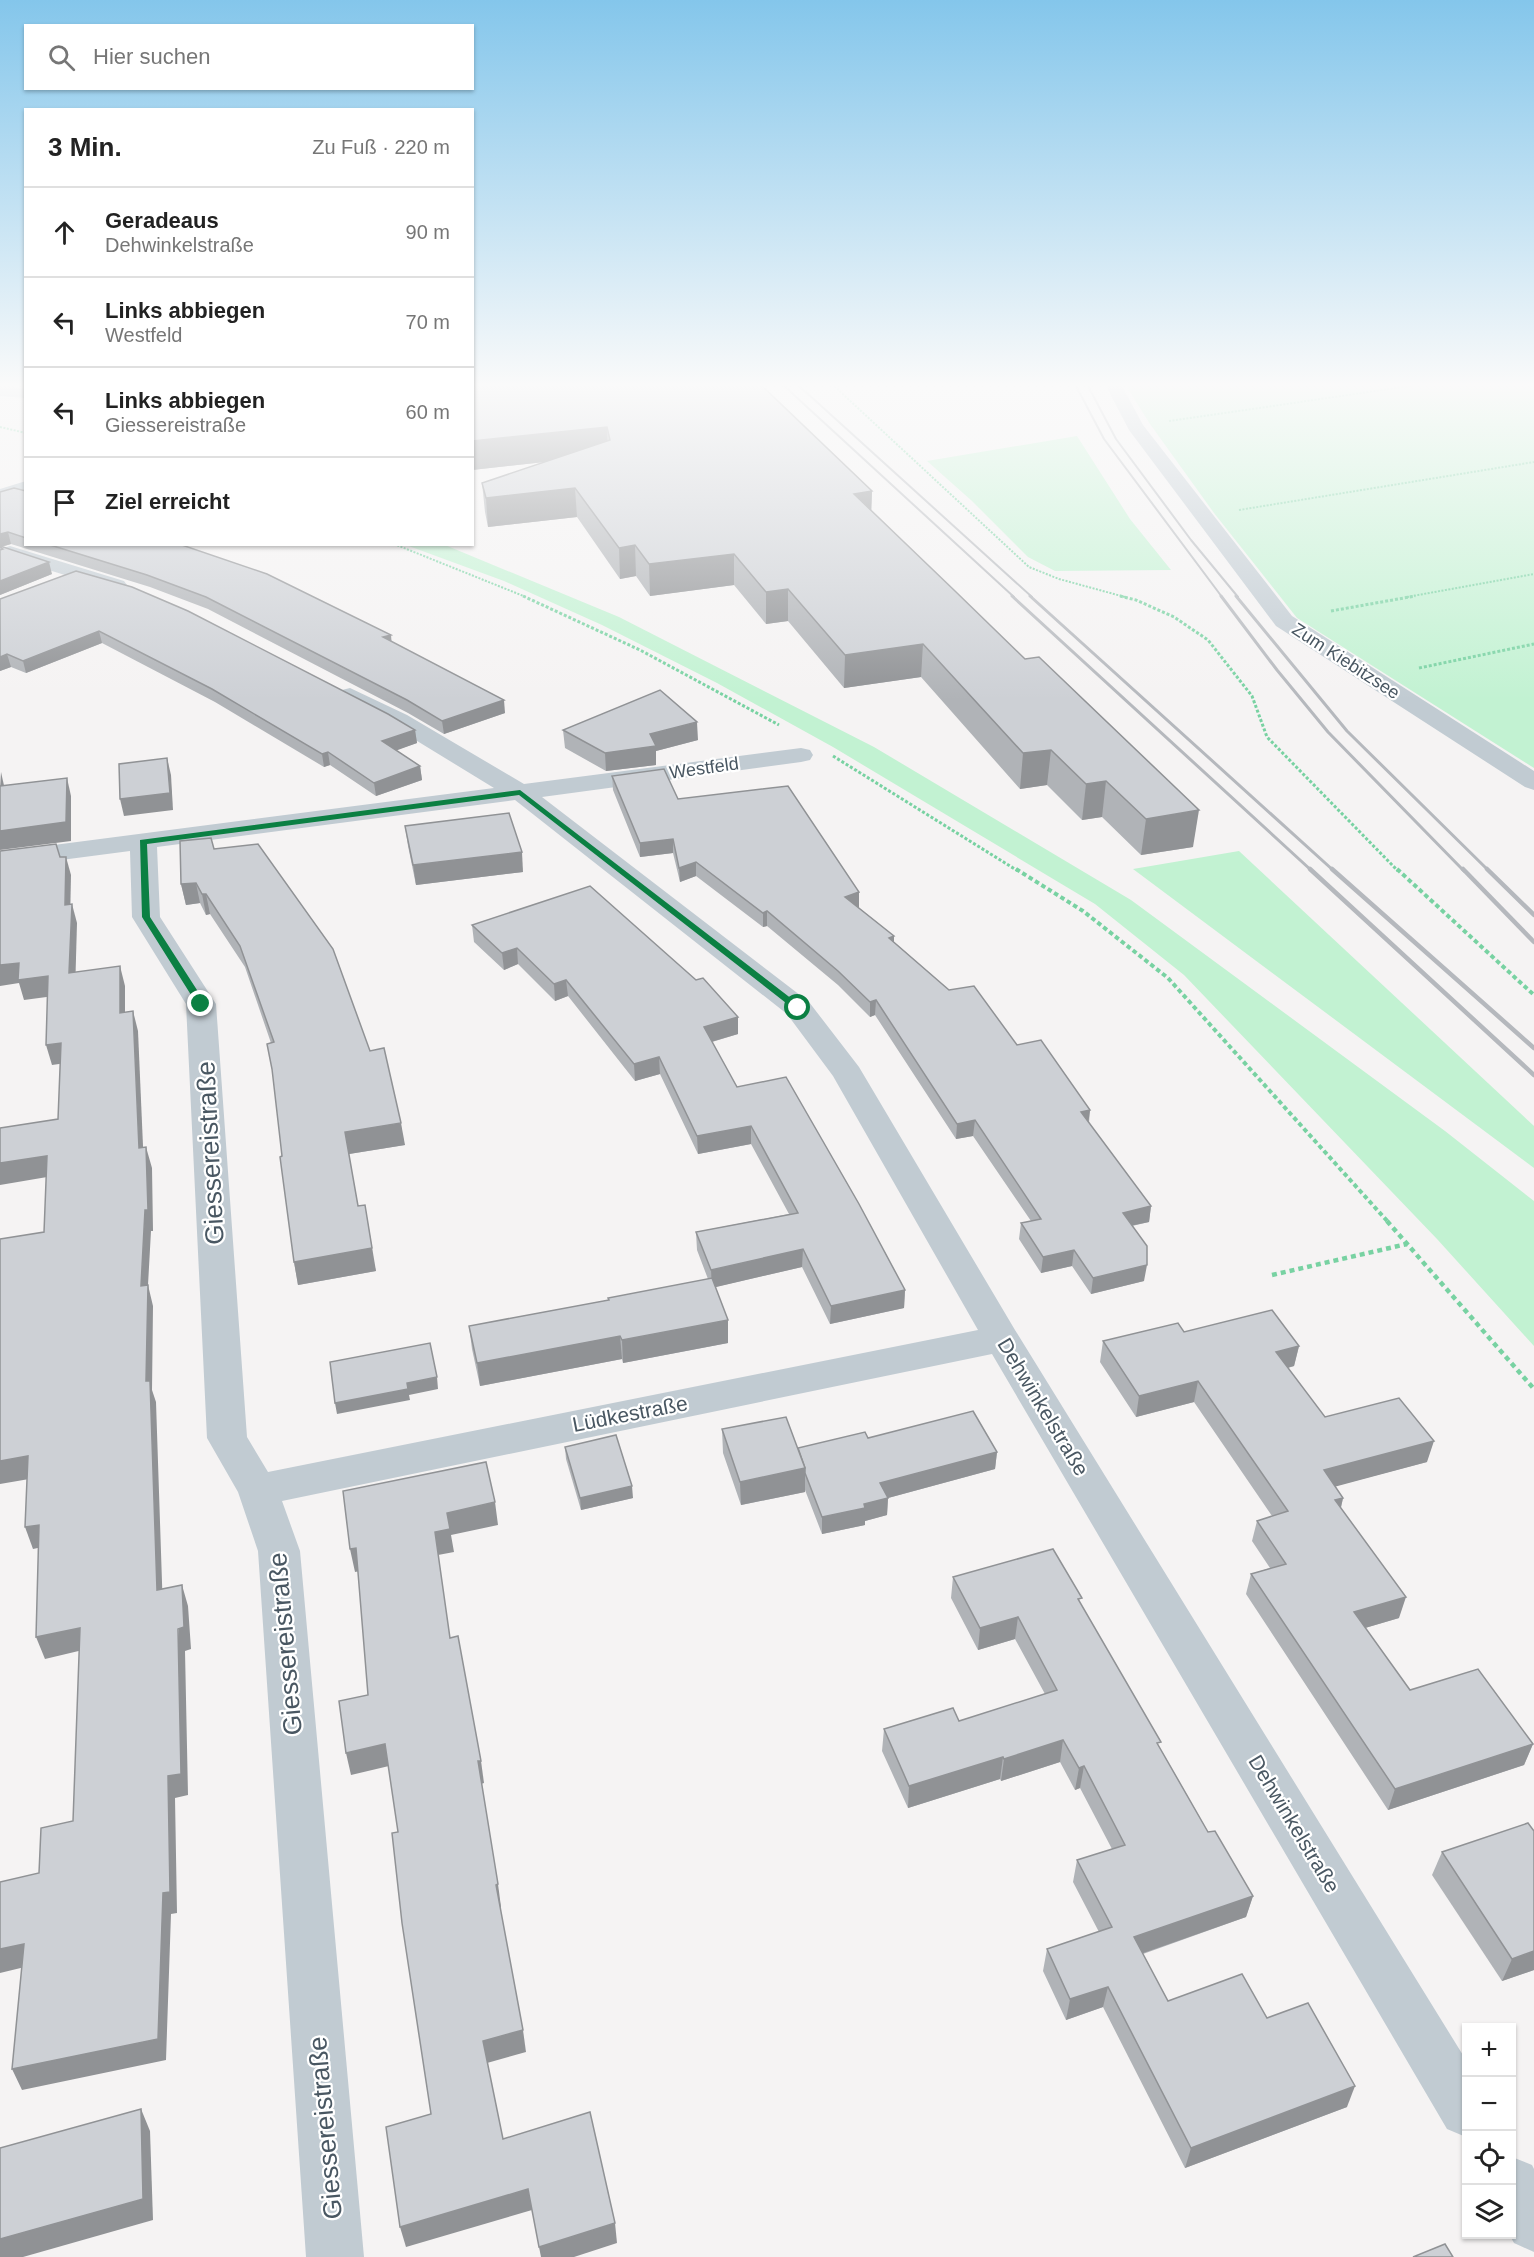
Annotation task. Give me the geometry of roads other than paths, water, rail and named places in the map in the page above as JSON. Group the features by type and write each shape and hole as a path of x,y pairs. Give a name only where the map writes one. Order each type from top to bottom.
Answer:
{"street":[{"path":"0,496 17,489"},
{"name":"Zum Kiebitzsee","path":"1182,489 1284,621 1534,782"},
{"path":"10,552 142,593"},
{"path":"49,585 79,573"},
{"name":"Dehwinkelstraße","path":"336,687 399,720 520,792 798,1008 848,1074 1002,1338 1462,2102"},
{"name":"Westfeld","path":"0,860 801,755"},
{"name":"Giessereistraße","path":"143,842 146,917 201,1004 227,1438 258,1490 279,1551 335,2257"},
{"name":"Lüdkestraße","path":"258,1490 1002,1338"},
{"path":"1516,2192 1534,2223"}],"railway":[{"path":"897,489 1014,597"},
{"path":"913,489 1032,597"},
{"path":"1142,489 1222,597"},
{"path":"1153,489 1238,597"},
{"path":"1012,596 1312,871"},
{"path":"1030,596 1334,871"},
{"path":"1221,596 1328,732 1464,871"},
{"path":"1236,596 1347,731 1489,871"},
{"path":"1310,869 1534,1075"},
{"path":"1332,869 1534,1048"},
{"path":"1463,869 1534,942"},
{"path":"1487,869 1534,915"}]}
